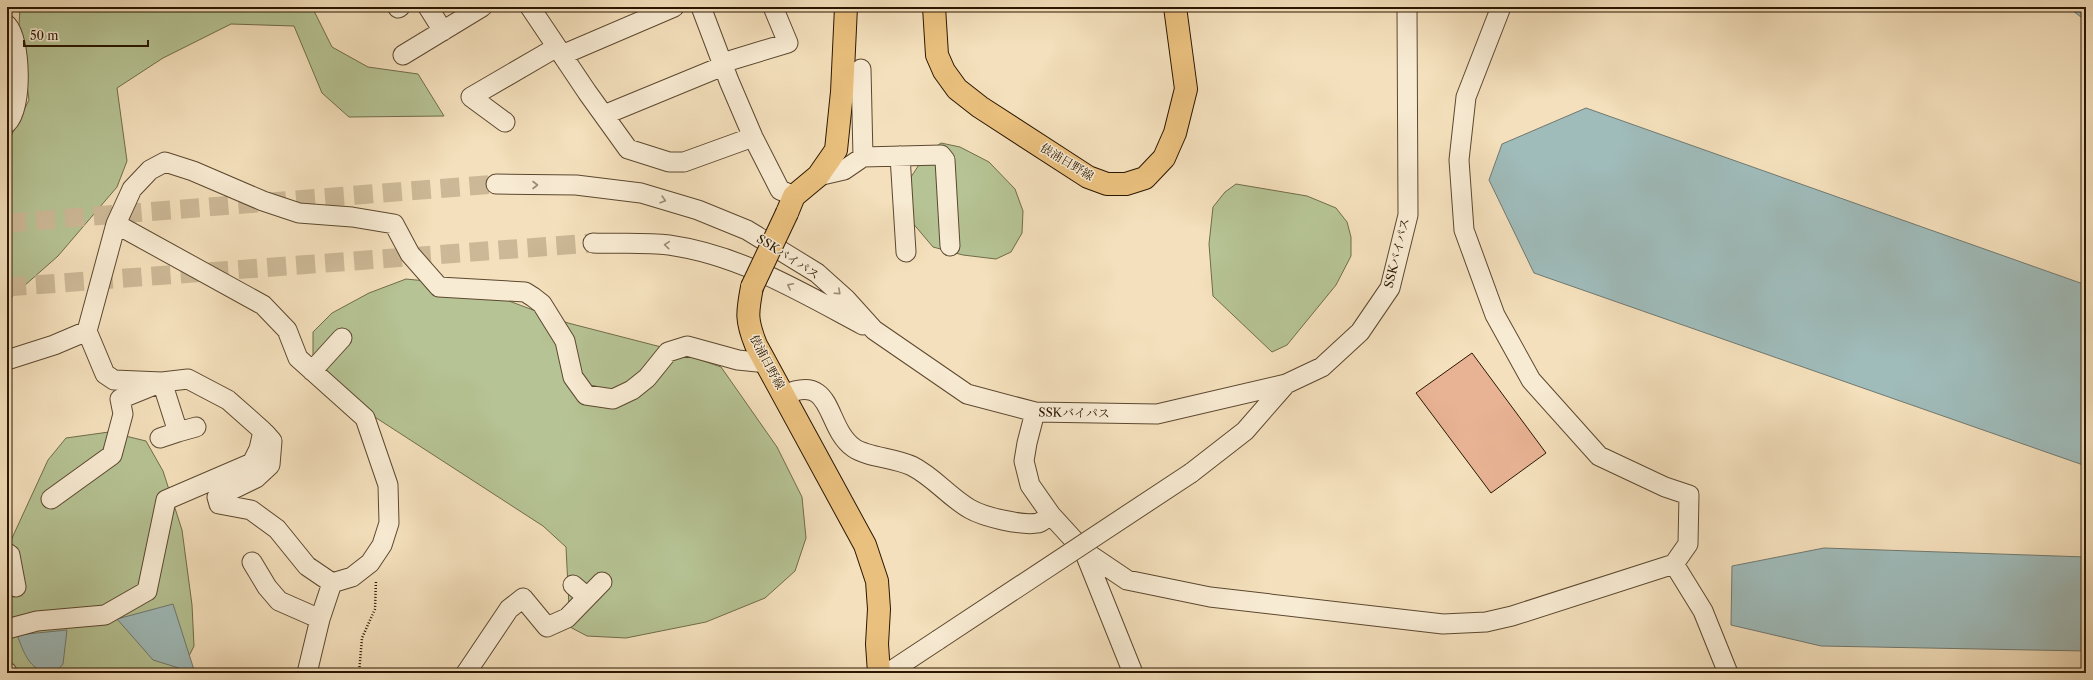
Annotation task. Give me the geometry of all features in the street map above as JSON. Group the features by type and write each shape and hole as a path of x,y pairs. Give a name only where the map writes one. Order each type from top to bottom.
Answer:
{"main road":[{"name":"俵浦日野線","path":"846,7 842,92 836,150 818,176 790,204 752,287 747,313 748,326 766,363 867,552 877,581 879,609 877,644 879,673"},
{"name":"俵浦日野線","path":"934,7 938,55 944,71 957,89 980,107 1088,177 1107,184 1126,184 1145,178 1164,158 1175,133 1186,89 1175,7"}],"street":[{"path":"428,7 443,31"},
{"path":"403,56 482,7"},
{"path":"530,7 628,149 669,162 684,162 753,137"},
{"path":"505,122 471,97 560,51 674,7"},
{"path":"701,7 753,137 780,190 790,204"},
{"path":"604,115 723,65 788,42 773,7"},
{"name":"SSKバイパス","path":"496,184 583,186 641,194 698,210 748,230 817,273 846,299 874,330 967,394 1035,412 1157,414 1286,384 1322,367 1360,332 1390,288 1408,215 1407,7"},
{"path":"1035,412 1027,442 1024,461 1030,485 1051,515 1084,551 1128,580 1210,597 1443,624 1486,622 1512,616 1674,564 1688,544 1689,495 1666,487 1600,456 1531,380 1495,315 1464,230 1459,160 1466,97 1501,7"},
{"path":"7,25 12,30 17,51 17,95 12,119 7,123"},
{"path":"862,69 863,157"},
{"path":"818,176 844,170 863,157 941,155 945,160 950,246"},
{"path":"900,156 906,252"},
{"path":"332,583 307,566 277,529 251,510 219,504 217,497 256,478 270,464 272,441 263,431 228,400 188,379 162,382 114,380 105,374 87,331 116,224 132,189 150,170 166,162 194,171 262,201 299,213 352,217 394,224 410,254 439,287 525,292 542,304 565,341 573,377 586,395 613,399 620,396 632,390 647,378 668,352 687,346 738,360 766,363"},
{"path":"116,224 264,305 287,330 298,358 365,418 388,486 389,523 382,545 370,563 352,577 332,583"},
{"path":"593,243 668,245 719,256 790,286 874,330"},
{"path":"7,360 54,345 87,331"},
{"path":"312,371 342,338"},
{"path":"160,438 187,429 162,382"},
{"path":"50,499 112,455 123,414 120,399 162,382"},
{"path":"888,673 1191,473 1245,431 1286,384"},
{"path":"784,395 799,388 813,390 826,401 839,434 854,449 910,465 930,477 970,509 1005,521 1038,523 1051,515"},
{"path":"7,630 37,621 106,615 147,591 166,500 252,463 259,449 263,431"},
{"path":"1084,551 1133,673"},
{"path":"7,553 10,556 16,587"},
{"path":"252,562 267,587 280,601 320,619"},
{"path":"1674,564 1703,611 1728,673"},
{"path":"466,673 509,609 523,598 547,627 568,618 602,582"},
{"path":"308,673 320,619 332,583"},
{"path":"573,585 587,597"}],"path":[{"path":"358,673 362,638 375,610 376,574 370,563"}],"green space":[{"path":"20,7 312,7 332,47 368,67 418,74 444,116 349,117 322,93 294,26 231,24 163,58 117,88 127,161 117,187 58,256 7,301 7,144 29,100 19,26"},
{"path":"941,143 960,147 989,162 1015,189 1023,211 1022,233 1011,252 996,259 963,255 933,247 911,221 903,195 911,177 926,154"},
{"path":"1236,184 1307,196 1336,208 1347,222 1351,237 1351,256 1336,285 1287,345 1272,352 1213,296 1209,244 1213,207 1225,192"},
{"path":"406,279 466,285 568,323 669,349 721,367 777,447 802,497 806,538 795,571 765,598 706,622 626,638 587,636 570,627 566,547 543,526 364,410 313,360 313,332 332,313 369,293"},
{"path":"109,432 146,441 163,471 182,530 192,605 194,646 183,668 171,673 7,673 7,549 48,460 66,438"}],"water":[{"path":"2068,7 2086,7 2086,21"},
{"path":"1586,108 2086,285 2086,466 1534,273 1489,180 1502,144"},
{"path":"1824,548 2086,557 2086,651 1821,646 1731,625 1732,566"},
{"path":"173,604 195,673 153,660 117,619"},
{"path":"67,630 63,664 55,673 40,670 30,662 17,635"}],"building":[{"path":"1472,353 1546,453 1491,493 1416,393"}],"tunnel":[{"path":"7,223 496,184"},
{"path":"7,287 593,243"}]}
